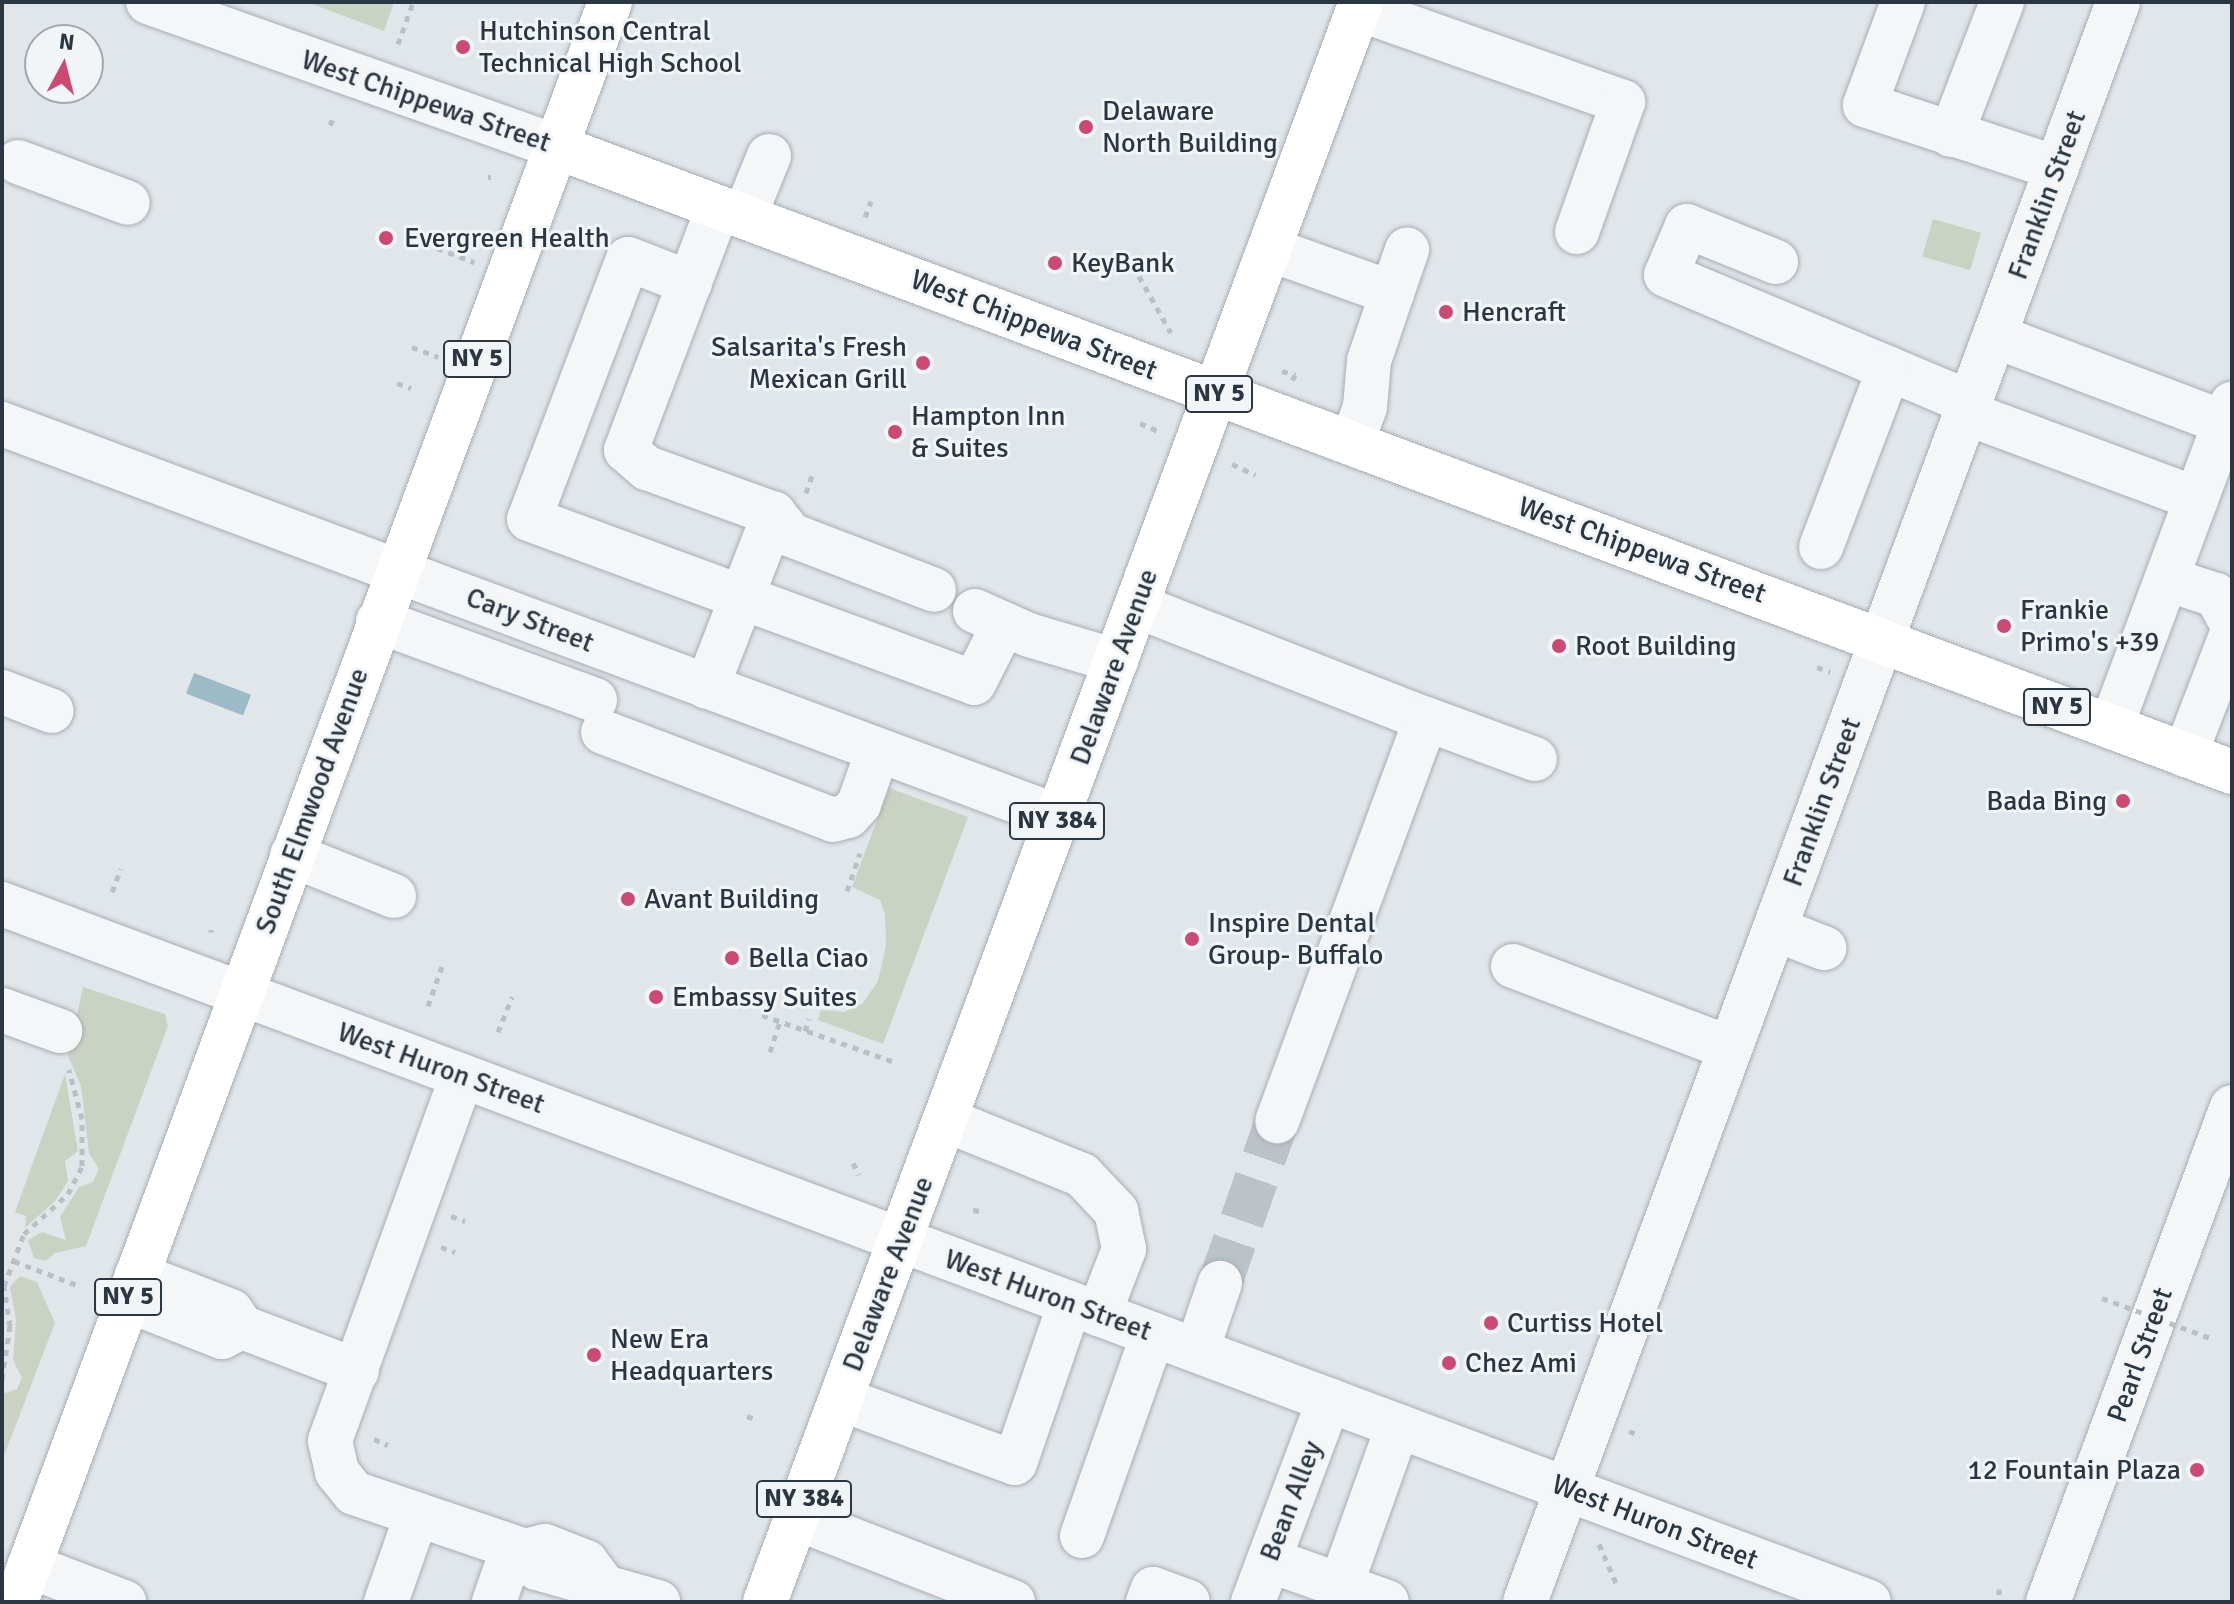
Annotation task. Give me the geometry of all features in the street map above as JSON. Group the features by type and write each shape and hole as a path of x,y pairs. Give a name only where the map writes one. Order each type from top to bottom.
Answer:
{"main road":[{"name":"South Elmwood Avenue","path":"23,1584 610,2"},
{"name":"Delaware Avenue","path":"765,1602 1360,5"},
{"name":"West Chippewa Street","path":"557,147 2232,772"}],"street":[{"name":"West Chippewa Street","path":"148,2 557,147"},
{"path":"1903,2 1865,105 2057,168"},
{"path":"1951,135 2002,2"},
{"name":"Franklin Street","path":"1525,1602 2118,2"},
{"path":"1360,5 1623,102 1577,232"},
{"path":"626,450 690,283 731,212 769,156"},
{"path":"18,162 128,203"},
{"path":"1776,262 1687,226 1666,275 1889,369 1968,408 2197,499"},
{"path":"1269,249 1392,293"},
{"path":"1352,443 1365,407 1369,361 1407,250"},
{"path":"690,283 628,259 529,519 974,683 990,617 1116,661"},
{"path":"1995,336 2227,430 2197,499 2111,727"},
{"path":"1821,547 1889,369"},
{"name":"Cary Street","path":"2,424 1059,817"},
{"path":"564,427 626,450 647,468 789,506"},
{"path":"707,687 741,599 789,506"},
{"path":"789,506 791,535 934,590"},
{"path":"2188,586 2216,595 2232,624"},
{"path":"1137,606 1535,759"},
{"path":"378,621 833,820 848,816 859,804 878,750"},
{"path":"2185,755 2232,633"},
{"path":"2,692 52,711"},
{"path":"1277,1121 1426,719"},
{"path":"292,855 394,896"},
{"name":"West Huron Street","path":"2,904 1869,1602"},
{"path":"1775,929 1824,948"},
{"path":"1513,966 1730,1048"},
{"path":"2,1010 63,1045"},
{"path":"462,1076 330,1441 337,1472 354,1493 519,1549 545,1546 586,1562 606,1590 658,1602"},
{"name":"Pearl Street","path":"2048,1602 2232,1107"},
{"path":"841,1399 1015,1463 1085,1309 1124,1249 1116,1211 1082,1175 946,1120"},
{"path":"1197,1350 1220,1283"},
{"path":"132,1288 231,1311 242,1327 357,1371"},
{"path":"1082,1536 1153,1334"},
{"name":"Bean Alley","path":"1253,1602 1329,1400"},
{"path":"1341,1585 1398,1426"},
{"path":"386,1602 417,1514"},
{"path":"796,1518 1013,1602"},
{"path":"494,1602 519,1549"},
{"path":"1269,1560 1387,1602"},
{"path":"23,1584 124,1602"},
{"path":"1148,1602 1153,1589 1188,1602"}],"path":[{"path":"398,44 413,2"},
{"path":"865,217 871,201"},
{"path":"437,248 465,259"},
{"path":"1139,276 1171,333"},
{"path":"412,347 430,354"},
{"path":"1282,371 1295,375"},
{"path":"397,383 411,388"},
{"path":"1140,423 1158,431"},
{"path":"1230,463 1256,475"},
{"path":"789,506 813,473"},
{"path":"847,891 863,844"},
{"path":"112,892 121,869"},
{"path":"428,1006 442,966"},
{"path":"498,1032 512,997"},
{"path":"762,1015 892,1061"},
{"path":"805,1031 809,1019"},
{"path":"770,1052 780,1022"},
{"path":"2,1379 10,1326 4,1286 24,1234 68,1194 82,1166 82,1119 63,1045"},
{"path":"853,1163 859,1175"},
{"path":"14,1261 77,1285"},
{"path":"2102,1298 2210,1338"},
{"path":"747,1416 755,1419"},
{"path":"1599,1543 1616,1583"},
{"path":"1999,1589 1999,1597"}],"green space":[{"path":"307,2 394,2 384,31"},
{"path":"1933,219 1981,233 1970,270 1922,256"},
{"path":"889,788 968,817 883,1044 818,1020 821,1010 844,1012 862,1004 878,981 886,945 885,914 880,900 852,887"},
{"path":"83,987 165,1014 168,1026 86,1246 55,1253 46,1261 34,1258 28,1240 42,1232 66,1240 60,1217 79,1187 93,1182 99,1169 89,1153 81,1086 68,1056"},
{"path":"65,1074 78,1151 65,1161 68,1181 55,1201 25,1228 26,1216 15,1212"},
{"path":"20,1276 37,1282 55,1323 2,1461 2,1394 17,1389 22,1378 13,1360 16,1320 10,1287"}],"water":[{"path":"194,673 251,695 243,715 186,694"}],"tunnel":[{"path":"1220,1283 1277,1121"}],"place":[{"name":"Hutchinson Central Technical High School","path":"463,47"},
{"name":"Delaware North Building","path":"1086,127"},
{"name":"Evergreen Health","path":"386,238"},
{"name":"KeyBank","path":"1055,263"},
{"name":"Hencraft","path":"1446,312"},
{"name":"Salsarita's Fresh Mexican Grill","path":"923,363"},
{"name":"Hampton Inn & Suites","path":"895,432"},
{"name":"Frankie Primo's +39","path":"2004,626"},
{"name":"Root Building","path":"1559,646"},
{"name":"Bada Bing","path":"2123,801"},
{"name":"Avant Building","path":"628,899"},
{"name":"Inspire Dental Group- Buffalo","path":"1192,939"},
{"name":"Bella Ciao","path":"732,958"},
{"name":"Embassy Suites","path":"656,997"},
{"name":"Curtiss Hotel","path":"1491,1323"},
{"name":"New Era Headquarters","path":"594,1355"},
{"name":"Chez Ami","path":"1449,1363"},
{"name":"12 Fountain Plaza","path":"2197,1470"}]}
